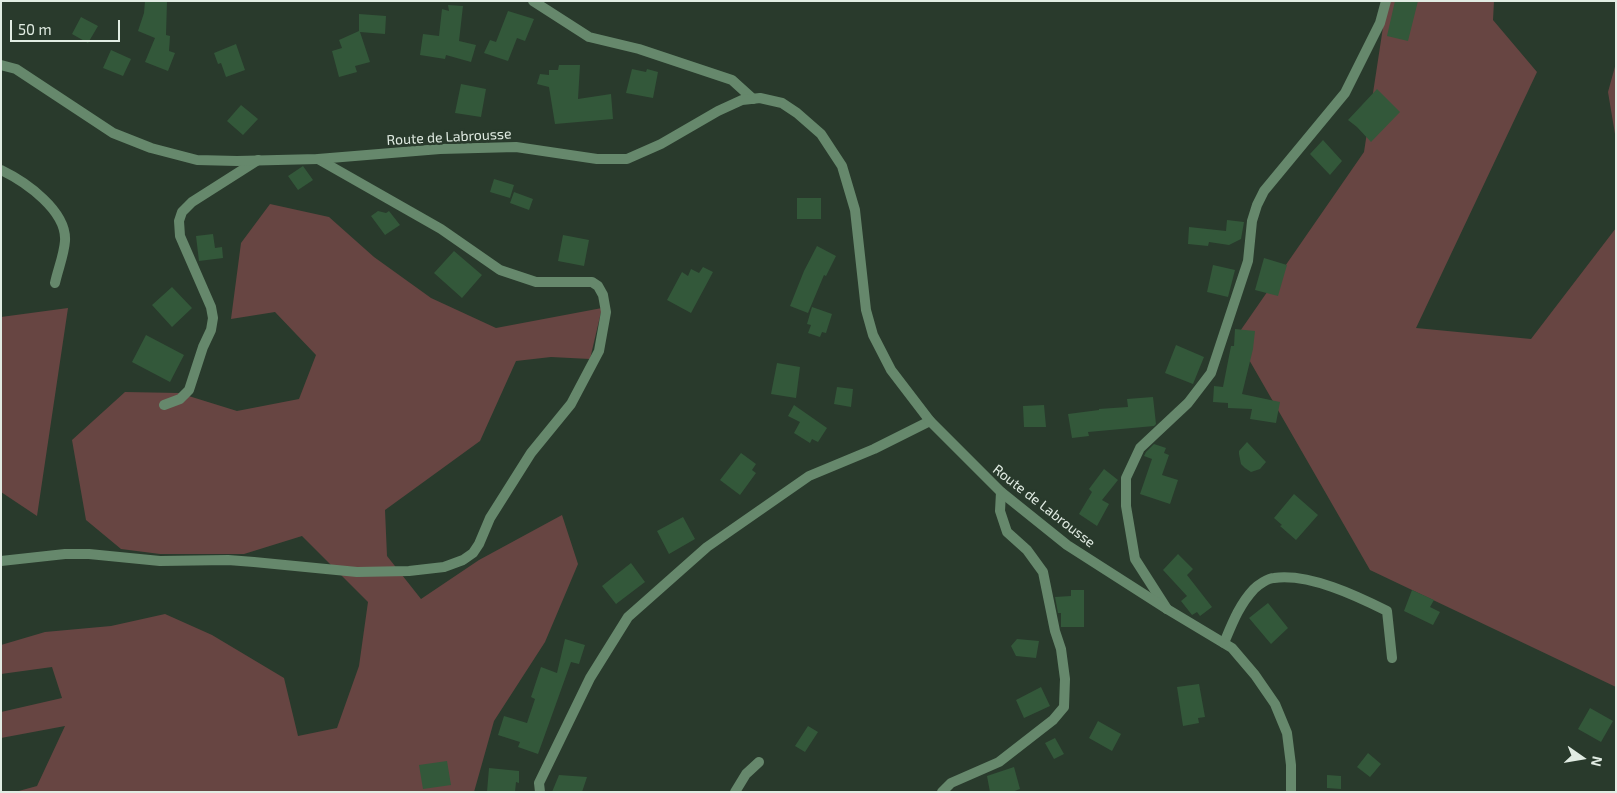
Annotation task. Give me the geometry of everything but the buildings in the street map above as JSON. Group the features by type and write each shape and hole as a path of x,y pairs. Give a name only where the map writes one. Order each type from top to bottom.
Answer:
{"street":[{"path":"534,1 589,37 639,49 732,80 753,99"},
{"path":"1167,609 1135,558 1126,506 1126,478 1140,448 1188,403 1211,373 1248,260 1252,221 1257,205 1264,191 1344,93 1380,23 1386,1"},
{"name":"Route de Labrousse","path":"1,65 16,70 113,134 151,148 197,160 318,159 440,149 516,147 597,159 627,159 661,144 742,100 760,98 782,103 797,113 821,134 842,166 855,210 866,310 873,335 891,370 930,421 1001,492 1067,545 1232,648 1255,674 1275,704 1286,732 1291,765 1291,792"},
{"path":"1,561 65,554 118,556 160,561 228,560 357,572 409,571 444,567 463,560 479,544 490,518 531,452 571,404 599,351 606,312 603,295 598,286 592,282 536,282 500,270 441,229 318,159"},
{"path":"164,406 180,399 189,390 203,347 211,330 213,318 211,307 180,236 182,212 192,202 258,160"},
{"path":"1,170 17,178 55,210 63,225 65,240 55,282"},
{"path":"540,792 539,783 590,678 628,616 706,547 808,476 874,449 930,421"},
{"path":"942,792 951,783 999,762 1053,720 1064,707 1064,671 1043,572 1027,550 1007,532 1000,511 1001,492"},
{"path":"1224,643 1237,612 1255,589 1272,578 1304,578 1358,596 1387,612 1392,658"},
{"path":"735,792 746,774 759,762"}],"shaded area":[{"path":"1387,1 1494,1 1493,20 1537,72 1416,328 1531,339 1616,228 1616,687 1370,570 1236,337 1364,152"},
{"path":"1616,63 1616,140 1608,92"},
{"path":"270,204 329,217 374,257 431,298 496,328 602,308 590,359 551,357 516,361 480,441 385,510 387,556 421,599 479,560 562,515 578,564 545,642 494,721 474,792 15,792 37,786 65,726 1,738 1,712 62,698 52,667 1,674 1,645 45,632 111,626 165,614 212,635 284,678 298,736 337,728 359,666 368,602 302,536 244,554 160,554 121,549 86,520 72,440 125,392 179,393 237,411 299,399 316,355 275,312 231,319 241,243"},
{"path":"68,308 37,516 1,492 1,317"}]}
